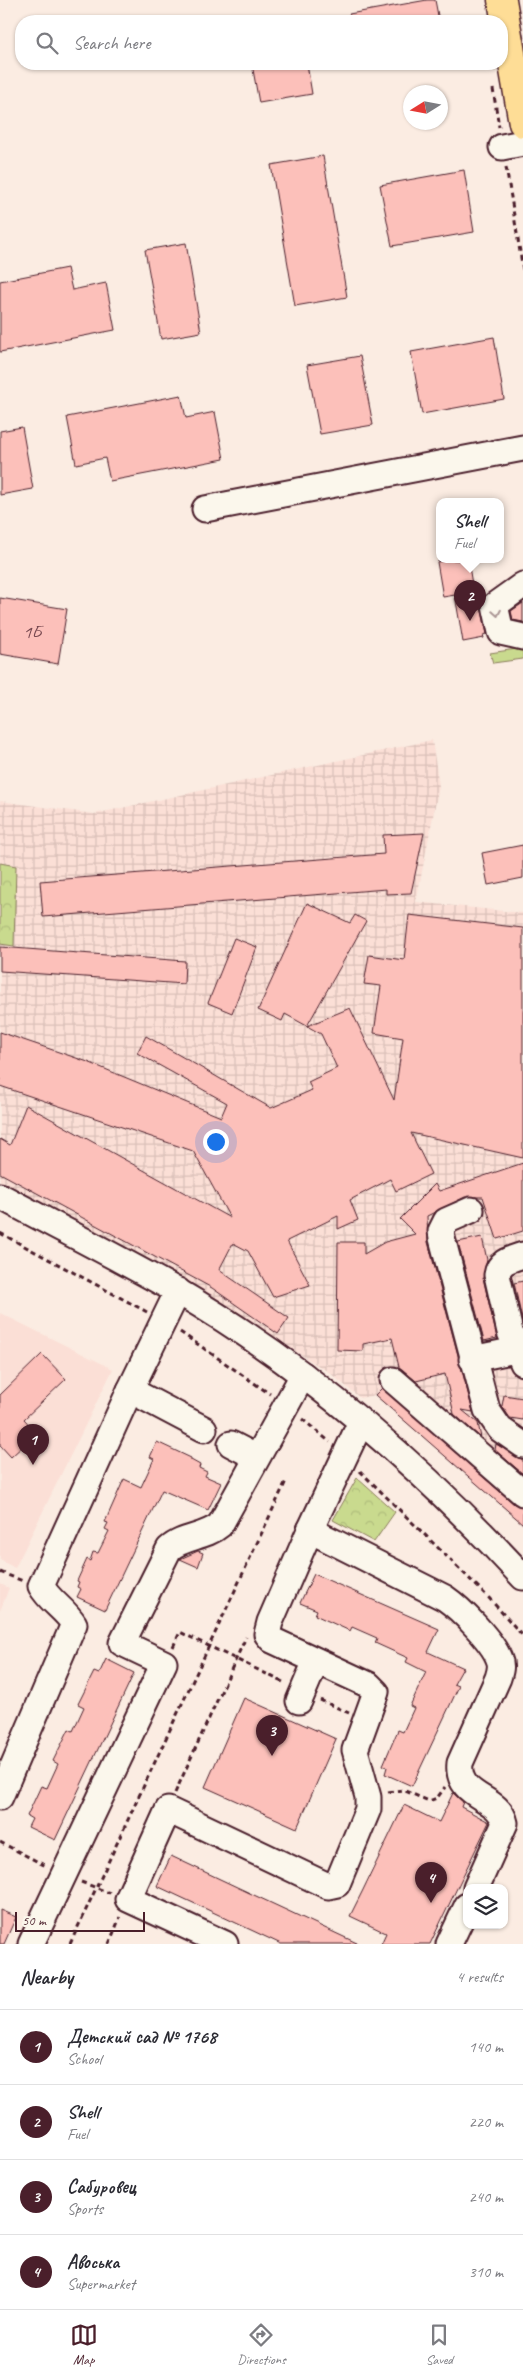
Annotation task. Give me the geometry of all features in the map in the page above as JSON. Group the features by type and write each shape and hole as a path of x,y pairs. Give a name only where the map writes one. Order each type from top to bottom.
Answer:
{"main road":[{"path":"502,0 505,15"},
{"path":"508,35 523,123"}],"lane":[{"path":"205,509 523,448"},
{"path":"523,585 495,605 500,632 523,637"},
{"path":"0,1196 178,1291 303,1375 361,1422 456,1509 523,1577"},
{"path":"471,1210 450,1217 446,1220 441,1231 472,1359 487,1410 500,1429 523,1445"},
{"path":"472,1359 519,1357 510,1332 498,1270 506,1261 523,1255"},
{"path":"0,1797 74,1624 68,1613 48,1598 41,1586 130,1390 178,1291"},
{"path":"31,1944 164,1663 122,1642 169,1550 180,1542 214,1530 220,1525 303,1375"},
{"path":"393,1380 523,1493"},
{"path":"130,1390 204,1429"},
{"path":"224,1944 128,1899 168,1810 328,1886 337,1884 368,1809 368,1797 355,1750 375,1696 373,1688 272,1640 267,1630 310,1530 361,1422"},
{"path":"231,1444 256,1457"},
{"path":"310,1530 445,1598 459,1608 495,1651 500,1661 501,1669 460,1763 461,1780 464,1785 501,1813 505,1823 478,1884"},
{"path":"301,1696 316,1661"},
{"path":"449,1944 463,1914"}],"path":[{"path":"70,1944 286,1481"},
{"path":"164,1663 180,1632 301,1696 365,1720"},
{"path":"368,1797 403,1790 429,1802 437,1798 446,1786 461,1780"},
{"path":"109,1944 128,1899"}],"shaded area":[{"path":"432,740 439,786 416,902 523,913 523,1524 375,1395 360,1398 330,1373 192,1286 0,1186 0,944 14,946 16,866 0,863 0,801 94,814"},
{"path":"0,1313 113,1369 15,1568 0,1560"},
{"path":"0,1584 9,1588 0,1611"}],"green space":[{"path":"523,648 523,659 493,663 490,653"},
{"path":"0,863 16,866 14,946 0,944"},
{"path":"357,1478 395,1512 374,1542 333,1520"}],"building":[{"path":"435,0 438,15 349,15"},
{"path":"253,70 308,70 312,94 259,103"},
{"path":"323,156 347,297 295,306 271,165"},
{"path":"464,170 474,232 392,246 380,185"},
{"path":"186,243 201,332 161,339 145,250"},
{"path":"67,268 72,290 106,283 115,330 0,352 0,281"},
{"path":"494,337 504,399 422,414 411,352"},
{"path":"360,356 373,425 320,434 307,365"},
{"path":"181,395 186,418 215,412 224,459 110,481 105,458 76,464 67,417"},
{"path":"22,427 33,489 0,495 0,431"},
{"path":"437,563 468,563 475,603 477,602 479,608 481,607 487,634 483,635 484,638 463,642 455,595 443,597"},
{"path":"0,598 67,609 58,664 0,654"},
{"path":"523,603 523,622 513,620 511,611"},
{"path":"424,833 411,893 386,894 386,889 43,917 40,881 384,854 383,835"},
{"path":"523,845 523,878 488,885 482,853"},
{"path":"307,903 350,923 355,915 366,921 307,1026 285,1014 282,1021 258,1010"},
{"path":"409,915 523,928 523,1158 411,1133 431,1174 396,1191 390,1179 350,1200 358,1220 338,1229 338,1216 287,1241 310,1285 273,1297 248,1251 233,1243 219,1270 289,1318 278,1334 212,1288 0,1173 0,1139 10,1145 26,1105 230,1218 193,1151 0,1086 0,1032 88,1062 221,1117 227,1103 137,1053 146,1036 271,1108 312,1090 308,1082 337,1068 321,1034 307,1026 350,1008 394,1100 403,1038 374,1033 381,986 364,984 369,955 404,960"},
{"path":"234,938 257,947 232,1013 208,1003"},
{"path":"0,947 185,961 184,984 0,971"},
{"path":"523,1163 523,1231 497,1239 483,1197 465,1197 427,1216 428,1242 473,1412 462,1410 478,1423 481,1438 454,1414 445,1374 416,1381 399,1367 392,1338 363,1344 363,1351 337,1350 338,1242 364,1242 364,1254 385,1242 415,1234 400,1219 435,1184 439,1191"},
{"path":"482,1237 487,1260 483,1278 497,1338 484,1341 458,1242"},
{"path":"523,1281 523,1324 514,1283"},
{"path":"42,1354 66,1379 24,1419 37,1433 11,1457 0,1445 0,1395"},
{"path":"382,1388 514,1504 523,1507 523,1524 375,1395"},
{"path":"504,1395 523,1398 523,1420 510,1418 502,1406"},
{"path":"157,1442 191,1458 191,1460 200,1465 199,1468 207,1472 205,1476 221,1483 208,1510 162,1490 105,1610 77,1597 81,1589 77,1587 79,1582 77,1581 87,1559 90,1561 93,1552 98,1553 109,1531 105,1529 108,1523 105,1522 124,1479 141,1487 154,1459 150,1457"},
{"path":"496,1444 523,1460 523,1474 495,1450"},
{"path":"198,1551 203,1553 198,1567 180,1559"},
{"path":"314,1574 439,1629 428,1652 463,1668 454,1684 459,1686 412,1786 385,1774 387,1767 383,1765 398,1730 403,1732 414,1708 410,1706 426,1672 406,1662 408,1658 375,1643 377,1638 352,1627 350,1631 315,1615 317,1610 300,1603"},
{"path":"106,1659 134,1673 55,1840 28,1827 32,1819 27,1816 41,1786 47,1788 58,1764 53,1761 69,1729 73,1731 84,1707 78,1704 94,1672 99,1674"},
{"path":"244,1698 336,1739 297,1828 205,1787"},
{"path":"453,1793 463,1802 461,1807 489,1822 430,1944 381,1944 386,1933 350,1916 404,1805 439,1822"},
{"path":"171,1856 359,1944 281,1944 157,1886"},
{"path":"0,1910 16,1917 4,1944 0,1944"}],"place":[{"name":"Shell","path":"470,621"},
{"name":"Детский сад № 1768","path":"33,1465"},
{"name":"Сабуровец","path":"272,1756"},
{"name":"Авоська","path":"431,1903"}]}
